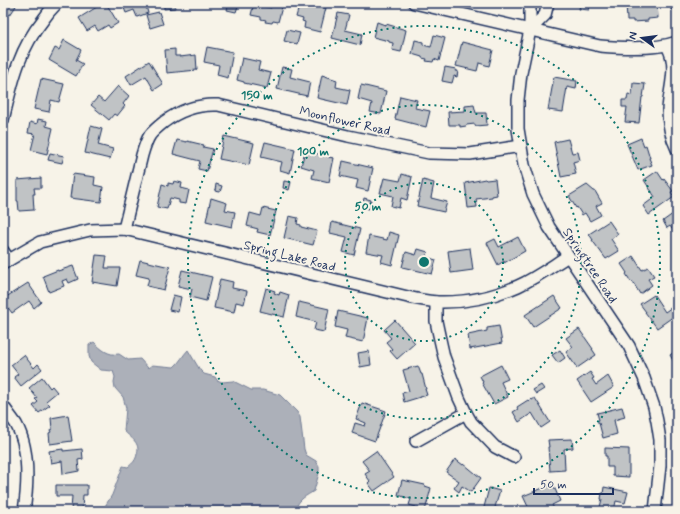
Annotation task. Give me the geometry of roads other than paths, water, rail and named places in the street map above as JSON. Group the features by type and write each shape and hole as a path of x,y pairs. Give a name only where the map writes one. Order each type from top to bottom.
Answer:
{"street":[{"path":"3,120 13,79 25,47 36,29 57,3"},
{"path":"414,3 600,46 623,48 672,44 670,51 672,75 668,112 670,131 677,149"},
{"name":"Springtree Road","path":"531,3 530,30 521,73 518,100 518,129 524,165 536,200 549,227 628,346 647,386 658,420 660,440 660,466 655,511"},
{"path":"530,30 545,15 548,3"},
{"name":"Moonflower Road","path":"124,229 142,155 150,135 155,129 172,116 188,108 208,104 218,105 355,137 429,152 470,154 521,146"},
{"name":"Spring Lake Road","path":"5,258 40,242 62,236 90,230 124,229 412,298 436,302 448,302 495,295 527,282 568,256"},
{"path":"436,302 438,335 444,357 466,413 471,422 495,447 514,457"},
{"path":"3,406 16,424 25,453 27,475 24,511"},
{"path":"416,441 466,413"}]}
